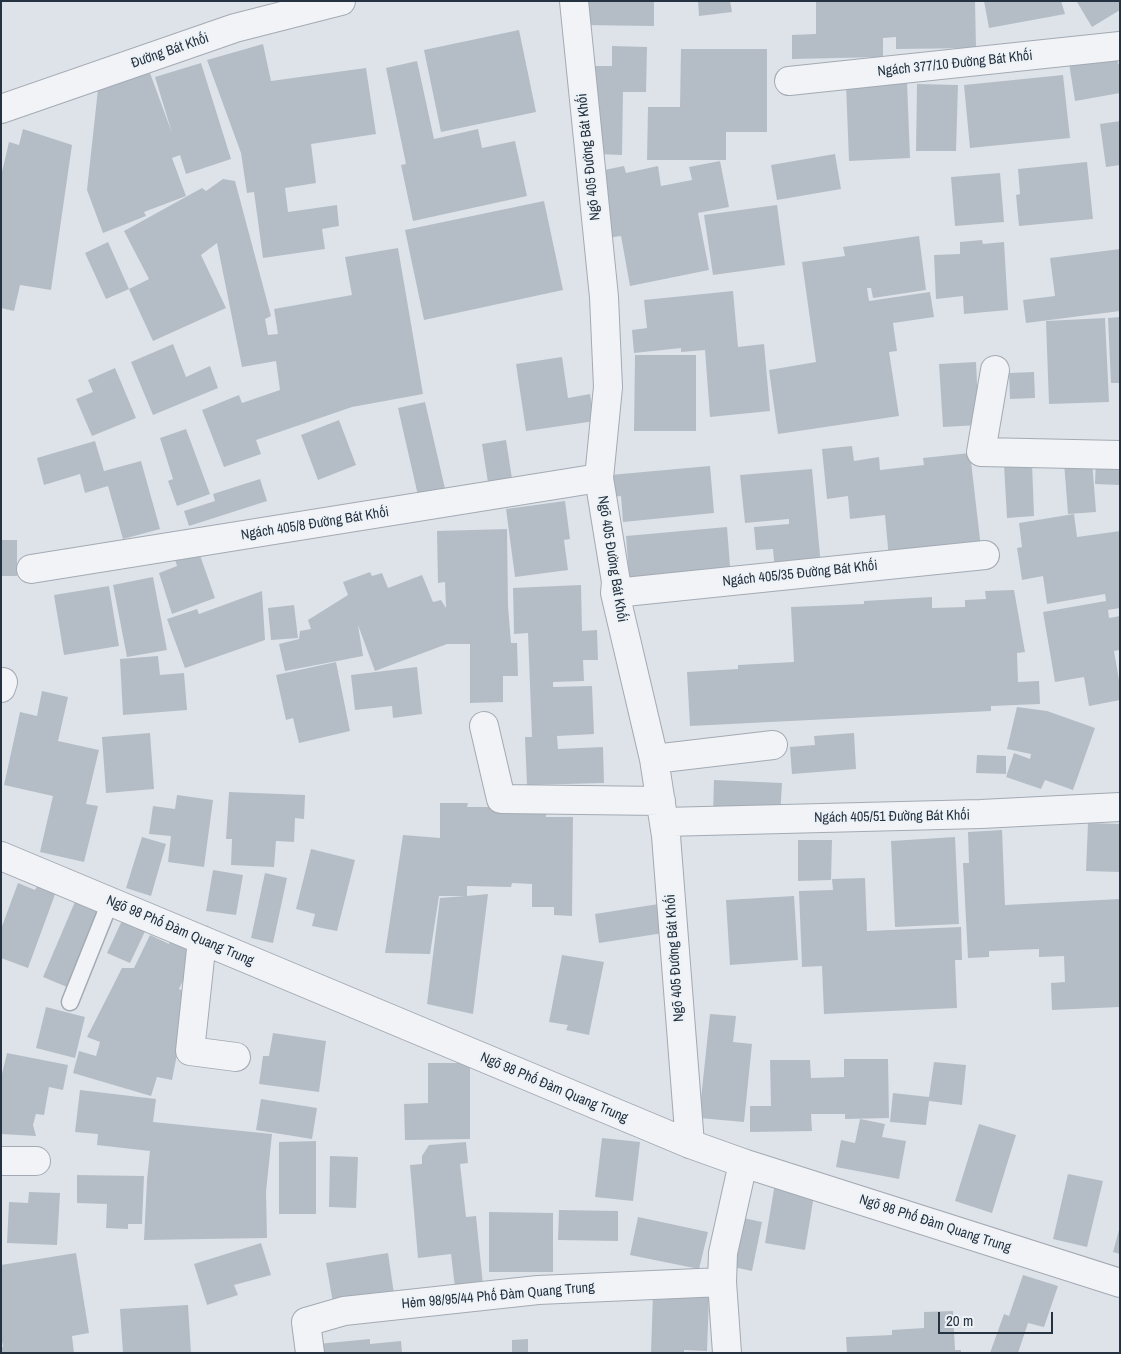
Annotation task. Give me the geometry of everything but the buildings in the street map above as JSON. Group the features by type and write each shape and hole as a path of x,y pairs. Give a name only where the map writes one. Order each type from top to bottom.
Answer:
{"street":[{"name":"Đường Bát Khối","path":"1,109 235,28 341,1"},
{"name":"Ngõ 405 Đường Bát Khối","path":"574,1 604,296 608,387 599,478 616,582 615,593 654,759 662,812 690,1144"},
{"name":"Ngách 377/10 Đường Bát Khối","path":"790,81 1120,46"},
{"path":"995,370 981,452 1120,455"},
{"name":"Ngách 405/8 Đường Bát Khối","path":"31,569 599,478"},
{"name":"Ngách 405/35 Đường Bát Khối","path":"615,593 985,555"},
{"name":"Ngách 405/51 Đường Bát Khối","path":"484,726 501,799 662,812 981,814 1120,807"},
{"path":"654,759 773,745"},
{"name":"Ngõ 98 Phố Đàm Quang Trung","path":"1,856 690,1144 743,1163 1120,1283"},
{"path":"202,940 190,1051 236,1057"},
{"path":"1,1161 36,1161"},
{"path":"727,1353 722,1282 723,1253 743,1163"},
{"name":"Hẻm 98/95/44 Phố Đàm Quang Trung","path":"310,1353 306,1322 344,1311 538,1290 722,1282"}],"lane":[{"path":"70,1002 110,902"}]}
